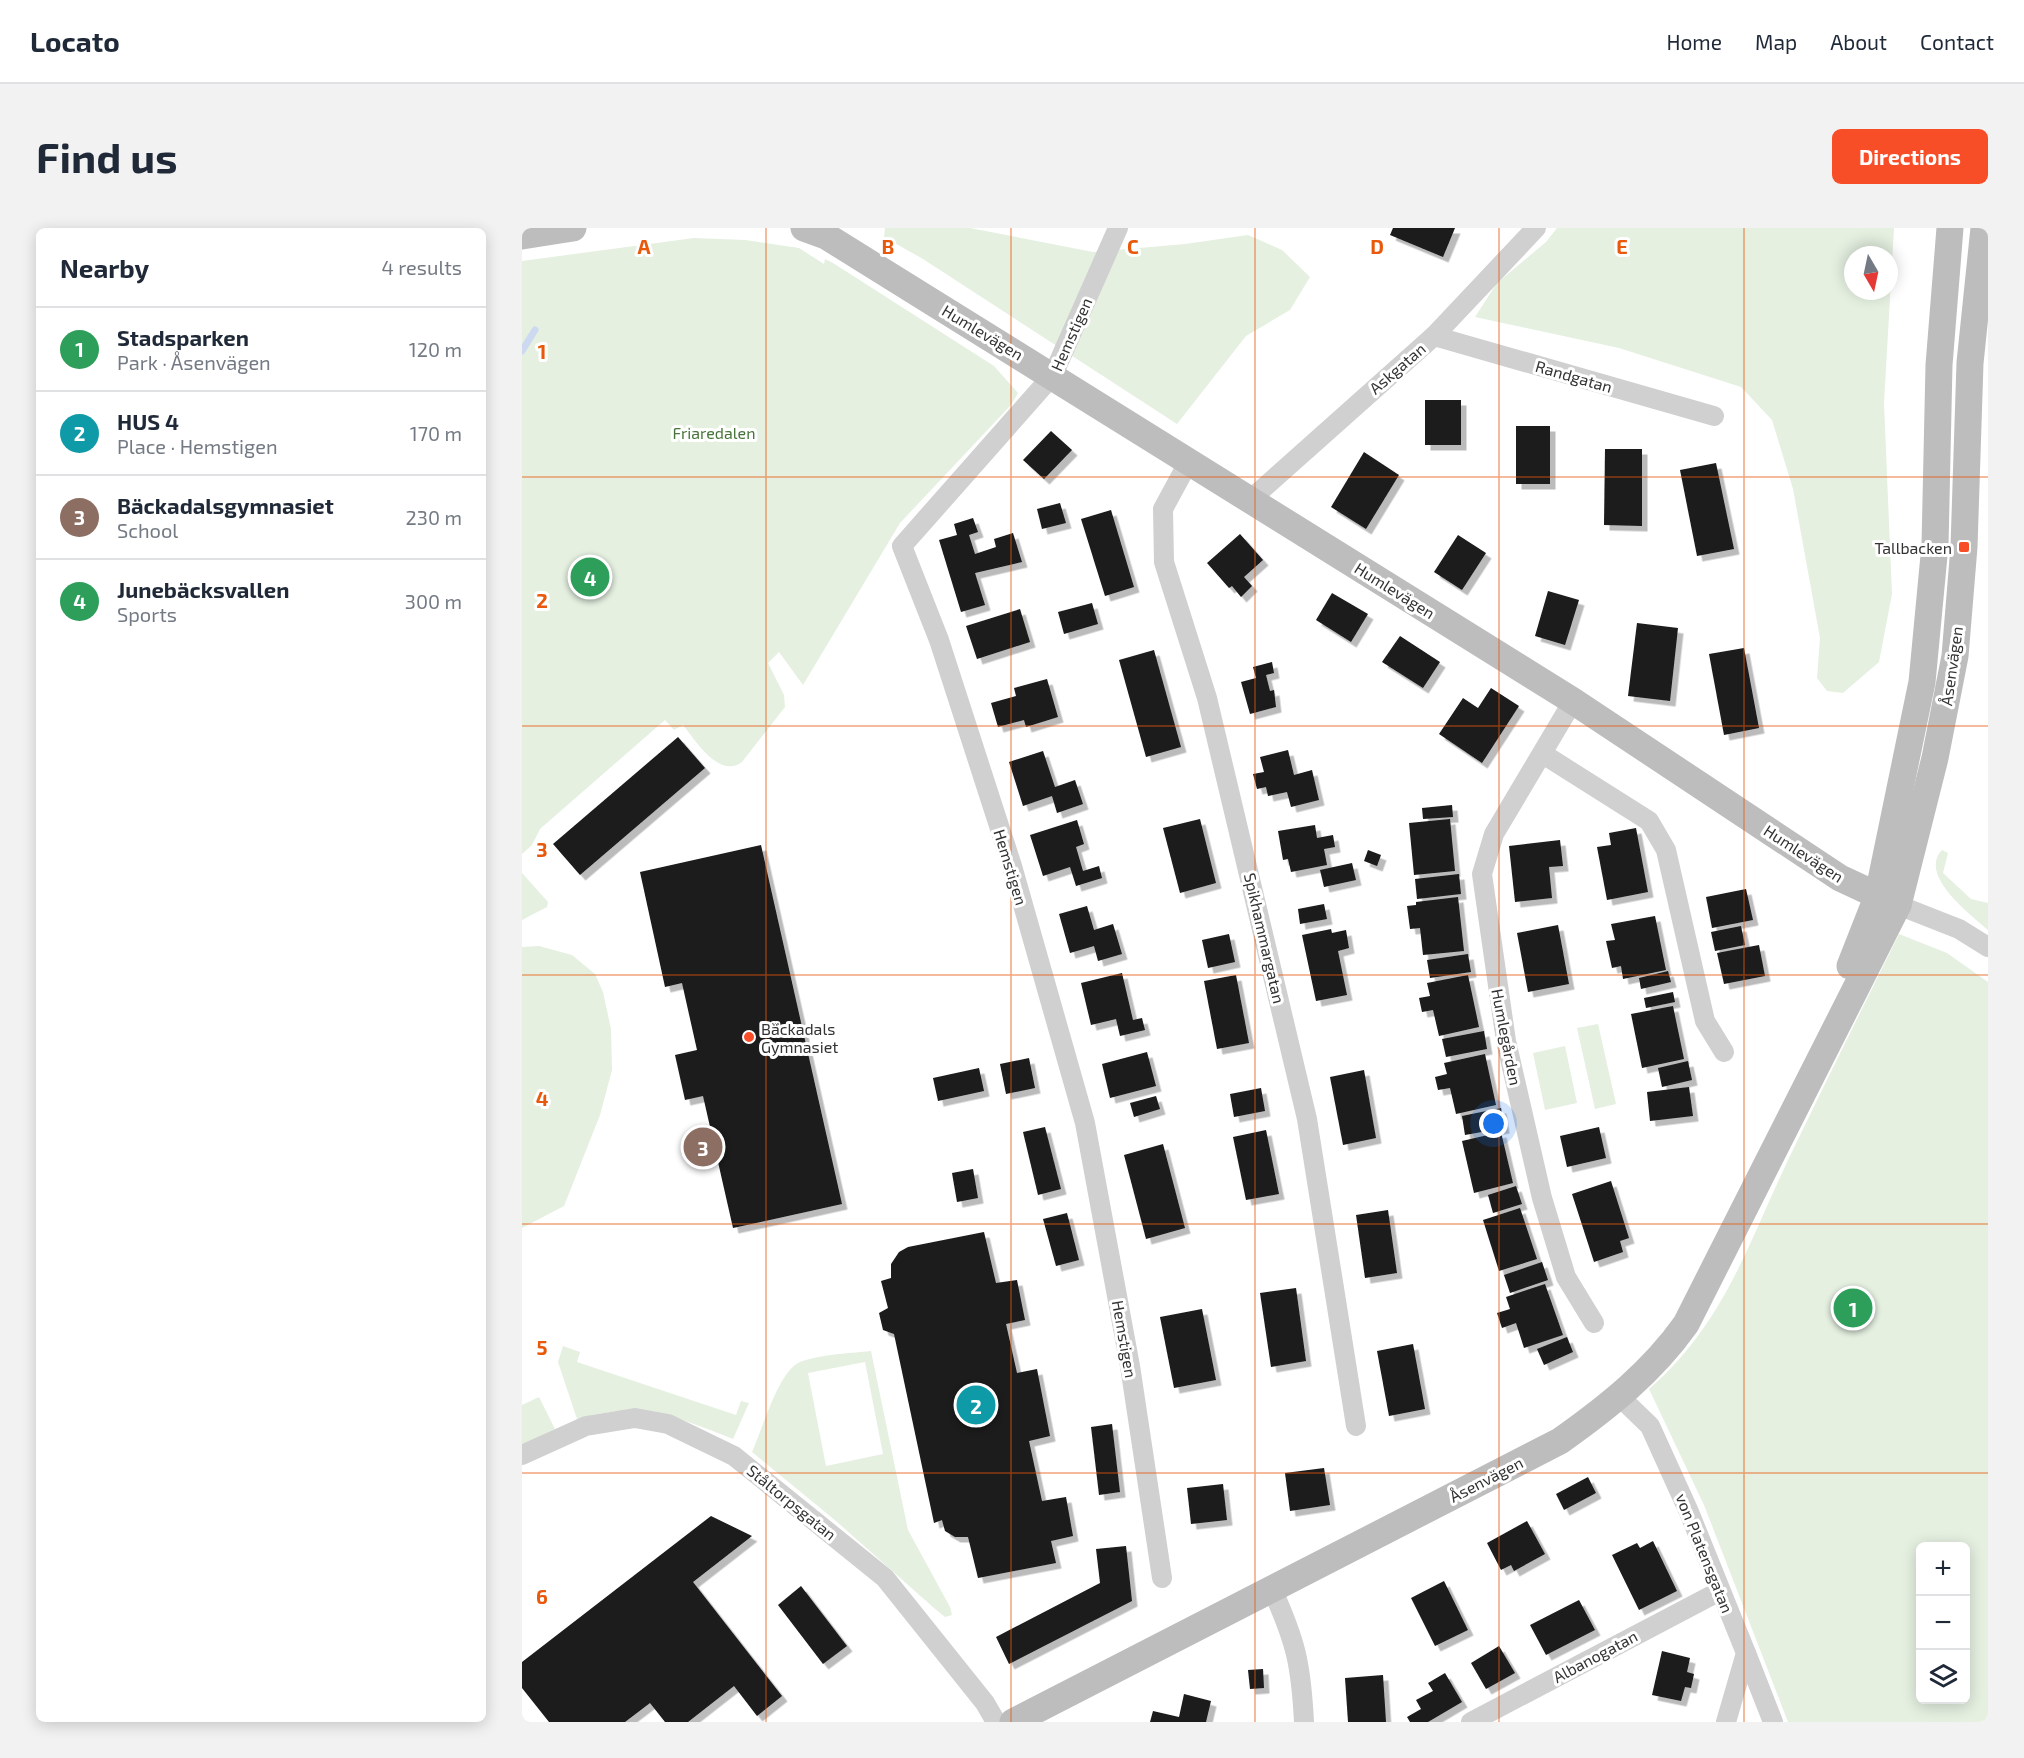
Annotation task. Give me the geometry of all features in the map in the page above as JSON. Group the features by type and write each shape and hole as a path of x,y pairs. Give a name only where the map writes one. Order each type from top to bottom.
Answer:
{"street":[{"path":"522,236 573,228"},
{"name":"Humlevägen","path":"804,228 826,236 1053,375 1574,701 1840,878 1959,929 1988,947"},
{"name":"Hemstigen","path":"1118,228 1053,375 902,546 939,640 1012,866 1085,1124 1131,1366 1162,1578"},
{"name":"Askgatan","path":"1250,500 1434,336 1536,228"},
{"name":"Åsenvägen","path":"1888,900 1922,682 1935,545 1939,365 1950,228"},
{"name":"Åsenvägen","path":"1013,1722 1560,1441 1620,1397 1652,1367 1686,1324 1811,1078 1888,900 1935,758 1955,656 1964,547 1970,363 1984,228"},
{"name":"Randgatan","path":"1434,336 1714,416"},
{"name":"Spikhammargatan","path":"1189,461 1163,509 1164,562 1207,698 1307,1119 1356,1425"},
{"name":"Humlegården","path":"1574,701 1494,834 1482,874 1506,1041 1542,1198 1566,1277 1594,1323"},
{"path":"1543,754 1649,821 1666,850 1705,1021 1724,1052"},
{"name":"von Platensgatan","path":"1620,1397 1650,1426 1689,1512 1773,1722"},
{"name":"Ståltorpsgatan","path":"522,1455 586,1426 635,1418 668,1424 735,1456 885,1578 985,1703 996,1722"},
{"path":"1272,1589 1291,1630 1298,1655 1304,1722"},
{"name":"Albanogatan","path":"1471,1722 1720,1591"},
{"path":"1726,1722 1746,1653"}],"green space":[{"path":"885,228 970,228 1093,252 1185,244 1248,235 1282,250 1310,277 1290,310 1246,336 1177,424 923,259 884,237"},
{"path":"1557,228 1894,228 1893,246 1844,246 1844,300 1890,300 1884,403 1892,594 1879,662 1843,693 1827,691 1817,678 1820,638 1793,489 1772,420 1741,387 1619,348 1475,317 1497,283 1546,242"},
{"name":"Friaredalen","path":"694,238 745,240 799,248 824,264 825,259 994,366 1018,393 1011,405 900,523 803,685 779,652 768,663 784,695 785,707 742,762 733,766 725,766 717,762 701,748 683,725 674,730 665,720 540,829 532,845 522,854 522,261"},
{"path":"1942,850 1948,853 1943,873 1971,899 1988,903 1988,930 1959,904 1941,882 1936,860"},
{"path":"522,873 548,902 547,907 522,920"},
{"path":"1899,934 1947,953 1988,982 1988,1722 1788,1722 1704,1505 1649,1389 1697,1338 1715,1310 1732,1281 1789,1158"},
{"path":"539,946 572,955 595,974 603,992 611,1029 612,1070 600,1115 564,1206 522,1228 522,947"},
{"path":"1598,1024 1616,1104 1595,1109 1577,1028"},
{"path":"1565,1046 1577,1103 1545,1110 1533,1053"},
{"path":"563,1346 580,1352 577,1362 736,1415 741,1401 749,1403 733,1439 675,1418 639,1411 620,1411 577,1419 558,1362"},
{"path":"871,1351 908,1530 950,1607 952,1615 945,1617 836,1521 752,1452 776,1393 788,1372 795,1365 820,1357","holes":["865,1362 883,1454 826,1466 808,1373"]},
{"path":"539,1397 555,1429 522,1445 522,1405"}],"building":[{"path":"1393,228 1455,228 1443,257 1390,235"},
{"path":"1425,400 1461,400 1461,445 1425,445"},
{"path":"1516,426 1550,426 1550,484 1516,484"},
{"path":"1051,431 1072,450 1044,479 1023,460"},
{"path":"1605,449 1642,449 1642,526 1604,525"},
{"path":"1364,452 1399,475 1366,529 1331,507"},
{"path":"1716,463 1734,549 1697,556 1680,470"},
{"path":"1060,503 1066,523 1042,529 1037,509"},
{"path":"1111,510 1134,587 1105,596 1081,519"},
{"path":"973,518 978,532 969,535 975,554 996,547 994,539 1013,533 1022,562 975,573 985,605 961,612 939,540 957,535 954,524"},
{"path":"1240,534 1263,560 1244,577 1252,586 1241,597 1232,586 1229,588 1207,563"},
{"path":"1458,535 1486,553 1462,590 1434,572"},
{"path":"1548,591 1579,600 1565,645 1535,636"},
{"path":"1332,593 1368,614 1351,642 1316,620"},
{"path":"1092,603 1098,624 1064,634 1058,612"},
{"path":"1020,609 1030,642 977,659 966,626"},
{"path":"1637,623 1678,628 1670,701 1628,696"},
{"path":"1400,636 1440,662 1423,688 1382,662"},
{"path":"1744,648 1759,728 1724,735 1709,654"},
{"path":"1154,650 1181,747 1146,757 1119,660"},
{"path":"1272,662 1274,673 1266,675 1270,691 1274,690 1276,707 1250,714 1241,682 1256,678 1253,667"},
{"path":"1047,679 1058,717 1026,727 1024,720 998,727 991,703 1016,696 1014,688"},
{"path":"1491,688 1519,706 1482,763 1439,734 1463,698 1478,708"},
{"path":"678,737 705,768 580,875 553,844"},
{"path":"1288,750 1294,775 1312,770 1319,800 1291,807 1287,792 1268,796 1266,787 1257,789 1253,774 1264,772 1260,757"},
{"path":"1043,751 1055,787 1075,780 1083,804 1057,813 1052,796 1023,806 1009,762"},
{"path":"1452,805 1453,817 1423,819 1422,808"},
{"path":"1200,819 1216,883 1180,893 1163,828"},
{"path":"1450,819 1455,871 1414,875 1409,823"},
{"path":"1077,820 1084,844 1076,847 1083,871 1099,866 1102,878 1076,886 1070,867 1043,876 1030,835"},
{"path":"1315,825 1317,838 1333,835 1335,847 1324,849 1327,865 1291,872 1288,859 1283,860 1278,831"},
{"path":"1636,828 1648,892 1607,900 1597,847 1611,845 1609,833"},
{"path":"1560,840 1563,866 1549,867 1552,898 1515,902 1509,846"},
{"name":"Bäckadals Gymnasiet","path":"761,845 842,1204 733,1228 703,1096 685,1100 675,1055 697,1050 682,983 665,987 640,872"},
{"path":"1368,850 1381,855 1377,866 1364,861"},
{"path":"1352,863 1356,880 1324,887 1320,870"},
{"path":"1459,874 1461,894 1417,899 1415,879"},
{"path":"1746,889 1753,920 1712,928 1706,897"},
{"path":"1458,897 1464,951 1423,955 1420,928 1410,929 1407,906 1416,905 1416,902"},
{"path":"1324,904 1327,919 1300,924 1298,909"},
{"path":"1087,906 1094,930 1113,924 1122,954 1098,961 1094,946 1070,953 1059,914"},
{"path":"1655,916 1666,970 1623,979 1621,966 1612,968 1606,941 1615,940 1611,924"},
{"path":"1558,925 1569,984 1528,992 1517,933"},
{"path":"1741,926 1745,945 1715,951 1711,932"},
{"path":"1331,929 1332,933 1346,930 1349,948 1338,951 1347,995 1316,1001 1302,935"},
{"path":"1229,934 1235,962 1208,968 1202,940"},
{"path":"1759,945 1765,976 1724,984 1717,953"},
{"path":"1468,954 1471,972 1430,978 1427,960"},
{"path":"1668,971 1671,982 1641,989 1639,978"},
{"path":"1122,973 1133,1020 1142,1018 1145,1030 1120,1036 1116,1019 1091,1025 1081,983"},
{"path":"1236,975 1249,1043 1217,1049 1204,981"},
{"path":"1468,975 1479,1027 1439,1036 1433,1010 1422,1012 1419,998 1430,996 1427,983"},
{"path":"1673,992 1675,1002 1646,1008 1644,998"},
{"path":"1673,1006 1684,1059 1642,1068 1631,1014"},
{"path":"1484,1031 1487,1049 1446,1057 1442,1039"},
{"path":"1147,1052 1156,1086 1110,1098 1102,1064"},
{"path":"1485,1054 1496,1105 1456,1114 1450,1088 1438,1090 1435,1077 1447,1074 1444,1063"},
{"path":"1029,1058 1035,1088 1006,1094 1000,1064"},
{"path":"1688,1061 1692,1080 1662,1087 1658,1068"},
{"path":"979,1068 984,1091 938,1101 933,1078"},
{"path":"1364,1070 1376,1138 1343,1145 1330,1077"},
{"path":"1689,1087 1693,1116 1650,1121 1647,1092"},
{"path":"1261,1088 1265,1111 1234,1117 1230,1094"},
{"path":"1156,1096 1160,1109 1134,1117 1130,1103"},
{"path":"1501,1108 1504,1128 1465,1135 1462,1116"},
{"path":"1045,1127 1061,1189 1038,1195 1023,1132"},
{"path":"1599,1127 1606,1158 1567,1167 1560,1136"},
{"path":"1266,1130 1279,1194 1246,1200 1233,1137"},
{"path":"1501,1132 1513,1183 1474,1193 1462,1141"},
{"path":"1163,1144 1185,1228 1146,1239 1124,1155"},
{"path":"973,1169 978,1198 957,1202 952,1173"},
{"path":"1611,1181 1629,1238 1620,1241 1623,1252 1594,1262 1572,1194"},
{"path":"1516,1186 1522,1204 1493,1213 1488,1195"},
{"path":"1520,1208 1537,1259 1499,1271 1483,1220"},
{"path":"1388,1210 1397,1273 1365,1278 1356,1215"},
{"path":"1067,1213 1079,1260 1056,1266 1043,1219"},
{"path":"984,1232 996,1283 1017,1280 1025,1320 1006,1324 1017,1373 1037,1369 1050,1436 1029,1441 1042,1501 1066,1497 1073,1536 1051,1541 1056,1563 978,1578 968,1537 955,1537 945,1531 942,1520 934,1523 894,1334 883,1330 879,1313 888,1308 881,1281 891,1278 891,1264 899,1252 908,1247"},
{"path":"1542,1262 1548,1280 1510,1293 1504,1275"},
{"path":"1545,1284 1563,1335 1524,1348 1516,1323 1502,1328 1497,1313 1510,1309 1506,1297"},
{"path":"1296,1288 1306,1361 1271,1367 1260,1293"},
{"path":"1202,1309 1216,1380 1174,1388 1160,1317"},
{"path":"1567,1337 1573,1352 1544,1365 1537,1349"},
{"path":"1413,1344 1425,1409 1389,1416 1377,1351"},
{"path":"1112,1424 1120,1492 1099,1495 1091,1427"},
{"path":"1324,1468 1330,1505 1290,1511 1285,1473"},
{"path":"1588,1477 1596,1493 1564,1510 1556,1494"},
{"path":"1223,1484 1227,1520 1191,1524 1187,1488"},
{"path":"711,1516 752,1536 693,1582 782,1696 757,1716 734,1686 688,1722 665,1722 650,1703 625,1722 549,1722 522,1688 522,1662"},
{"path":"1527,1521 1545,1554 1514,1571 1511,1565 1501,1570 1487,1543"},
{"path":"1653,1541 1677,1591 1639,1610 1612,1555 1637,1543 1640,1548"},
{"path":"1126,1546 1132,1601 1009,1664 996,1637 1100,1583 1096,1549"},
{"path":"1444,1581 1468,1630 1435,1646 1411,1598"},
{"path":"801,1586 847,1646 823,1664 778,1605"},
{"path":"1579,1600 1595,1630 1546,1655 1530,1625"},
{"path":"1499,1646 1515,1673 1486,1689 1471,1663"},
{"path":"1662,1651 1690,1658 1687,1672 1694,1674 1691,1688 1685,1687 1681,1701 1652,1695"},
{"path":"1263,1669 1264,1688 1250,1689 1248,1670"},
{"path":"1445,1673 1462,1702 1428,1722 1410,1722 1407,1717 1421,1709 1416,1700 1433,1691 1428,1683"},
{"path":"1383,1675 1386,1722 1348,1722 1345,1678"},
{"path":"1184,1694 1211,1701 1206,1722 1150,1722 1153,1711 1179,1717"}],"waterway":[{"path":"522,351 535,330"}],"place":[{"name":"Tallbacken","path":"1964,547"},
{"name":"Junebäcksvallen","path":"590,577"},
{"name":"Bäckadals Gymnasiet","path":"749,1037"},
{"name":"Bäckadalsgymnasiet","path":"703,1147"},
{"name":"Stadsparken","path":"1853,1308"},
{"name":"HUS 4","path":"976,1405"}]}
